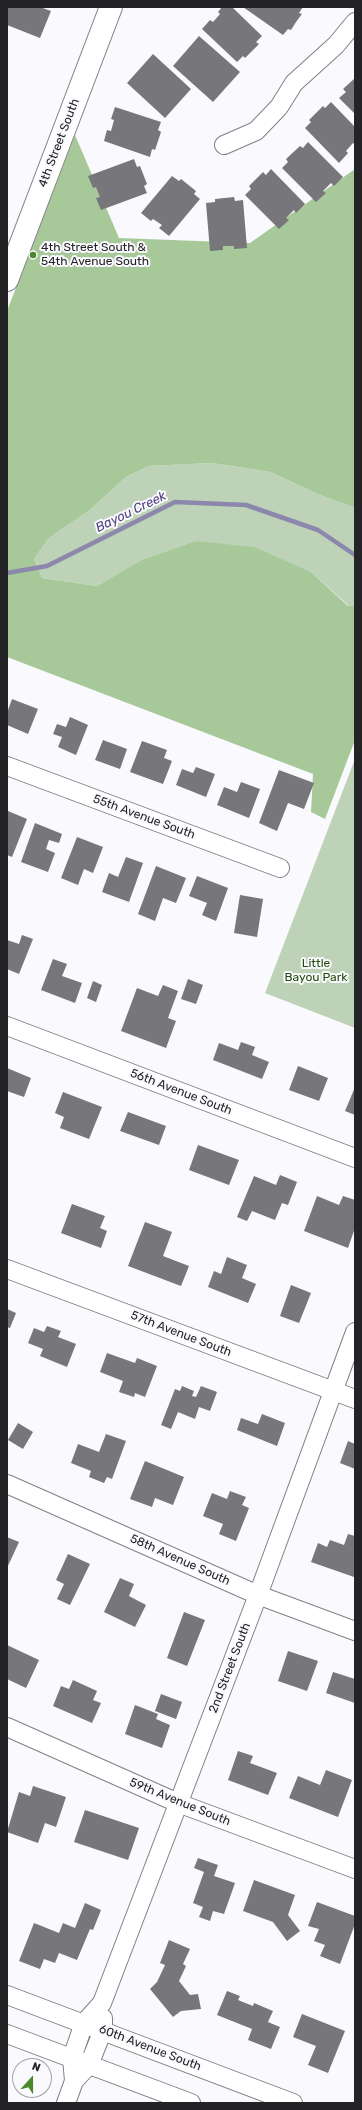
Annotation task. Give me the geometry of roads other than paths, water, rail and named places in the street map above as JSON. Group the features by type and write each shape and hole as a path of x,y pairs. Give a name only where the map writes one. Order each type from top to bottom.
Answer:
{"street":[{"name":"4th Street South","path":"7,280 111,7"},
{"path":"224,145 256,131 279,108 294,83 336,45 355,22"},
{"name":"55th Avenue South","path":"7,766 280,868"},
{"name":"56th Avenue South","path":"7,1026 355,1158"},
{"name":"57th Avenue South","path":"7,1269 355,1400"},
{"name":"2nd Street South","path":"66,2103 74,2080 72,2058 84,2023 102,2003 258,1594 355,1332"},
{"name":"58th Avenue South","path":"7,1484 258,1594 355,1631"},
{"name":"59th Avenue South","path":"7,1727 178,1803 355,1869"},
{"name":"60th Avenue South","path":"7,1995 293,2103"},
{"name":"2nd Street South","path":"74,2080 89,2065 103,2030 102,2003"},
{"path":"7,2034 191,2103"}],"waterway":[{"name":"Bayou Creek","path":"7,573 47,566 175,502 246,505 318,530 355,555"}],"place":[{"name":"4th Street South & 54th Avenue South","path":"33,255"}],"park label":[{"name":"Little Bayou Park","path":"316,971"}]}
